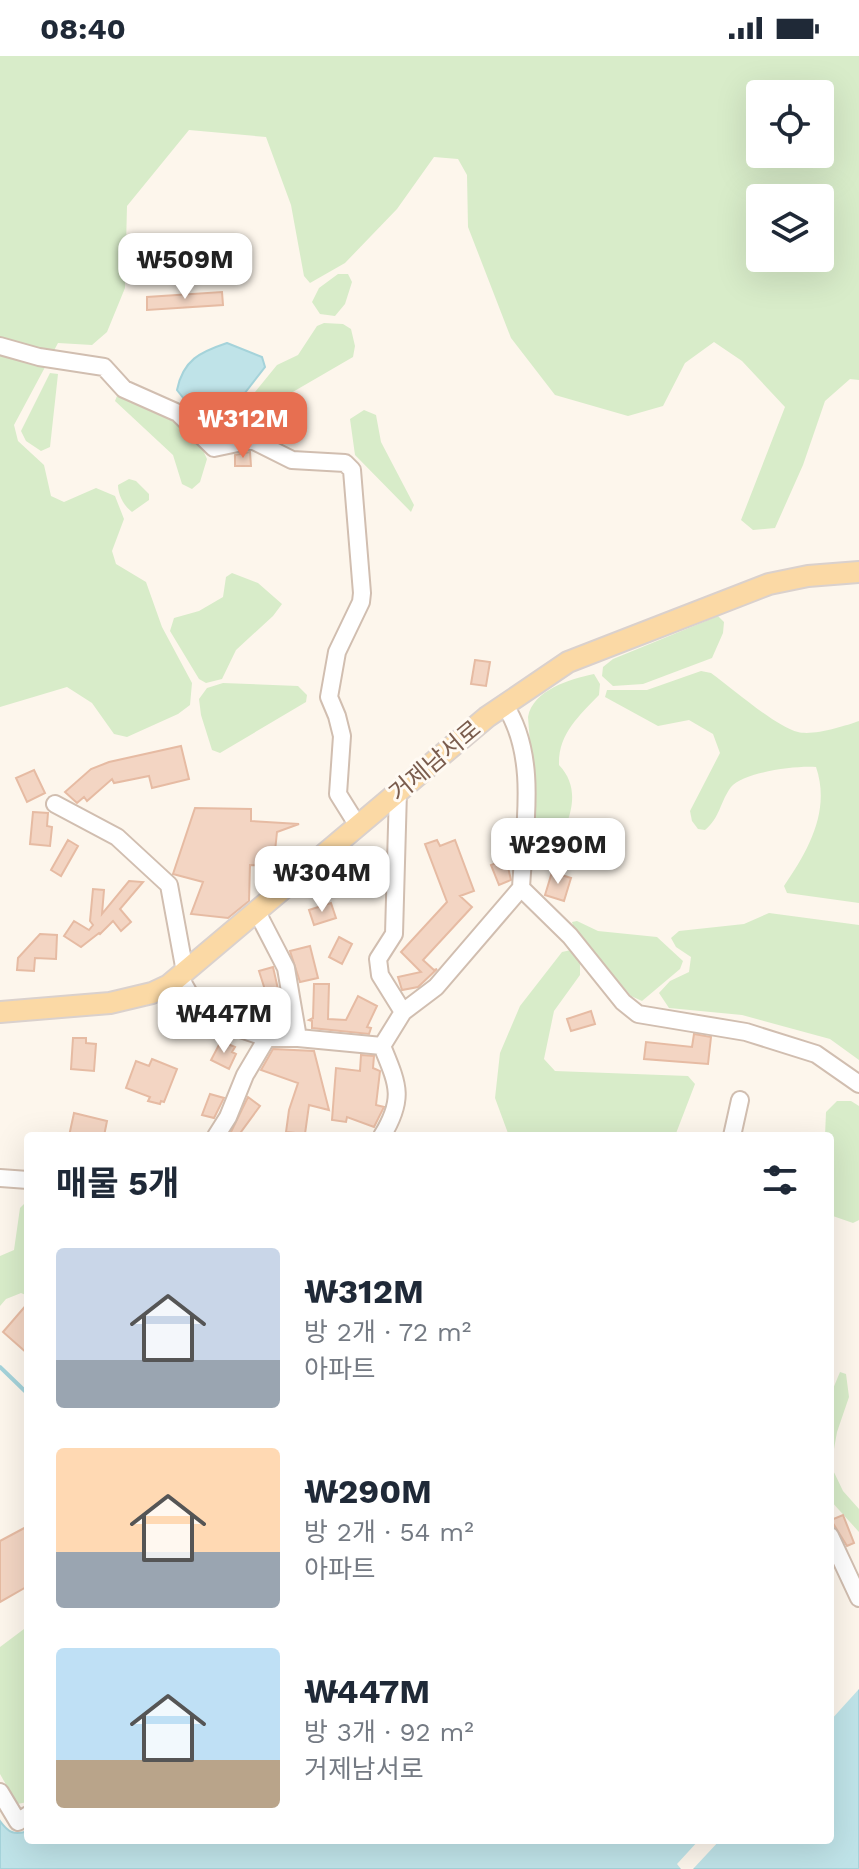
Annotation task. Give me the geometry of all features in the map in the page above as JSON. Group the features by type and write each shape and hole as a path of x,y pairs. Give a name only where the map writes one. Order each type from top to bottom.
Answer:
{"main road":[{"name":"거제남서로","path":"0,1012 133,999 152,993 182,974 504,704 568,662 769,584 808,576 859,572"}],"street":[{"path":"0,346 39,357 104,367 124,389 178,413 214,448 252,440 292,460 345,463 352,470 362,593 361,602 337,652 329,697 342,736 338,794 358,826"},
{"path":"382,1046 403,1012 436,987 521,888 526,778 517,724 504,704"},
{"path":"398,791 394,934 378,959 380,975 403,1012"},
{"path":"55,804 117,837 169,885 182,974 202,1016 267,1038 382,1046"},
{"path":"521,888 570,936 623,1002 638,1014 746,1032 816,1054 859,1084"},
{"path":"257,912 286,968 298,1038"},
{"path":"219,1132 245,1075 267,1038"},
{"path":"382,1046 395,1078 397,1105 384,1132"},
{"path":"733,1132 740,1100"},
{"path":"0,1178 24,1180"},
{"path":"834,1545 859,1598"},
{"path":"0,1792 18,1822 24,1818"}],"green space":[{"path":"0,56 859,56 859,380 850,379 825,401 803,465 775,528 753,530 741,520 785,407 742,361 714,342 685,363 663,406 628,416 555,395 511,338 468,227 467,175 458,159 434,157 397,209 345,263 310,283 304,276 291,205 266,137 189,130 127,206 125,288 107,332 92,345 58,343 14,425 18,441 44,465 51,496 64,502 96,488 115,496 124,519 112,551 116,564 146,582 162,627 192,683 190,705 178,714 127,737 114,734 92,703 67,687 0,707"},
{"path":"338,274 348,274 352,282 345,304 335,316 320,314 312,302 319,288"},
{"path":"324,323 343,324 351,329 355,346 353,357 260,411 249,432 223,438 221,434 277,365 298,355 317,326"},
{"path":"50,373 58,374 50,447 41,451 26,441 21,431"},
{"path":"117,396 174,418 201,446 207,459 200,482 192,489 182,484 173,455 115,401"},
{"path":"364,410 376,415 381,442 414,505 411,512 355,455 350,419"},
{"path":"129,479 136,481 149,494 149,500 132,512 126,507 118,489 118,485"},
{"path":"232,573 258,583 282,604 236,650 222,679 206,683 199,679 170,631 174,618 199,611 223,597 226,577"},
{"path":"718,616 724,622 723,633 712,658 643,684 613,686 602,676 603,667 613,659"},
{"path":"701,671 711,673 766,715 798,732 820,732 859,721 859,903 787,893 784,886 815,830 821,799 816,767 771,771 737,782 727,793 710,825 705,830 698,829 690,811 720,753 713,734 689,720 658,726 605,697 607,690 647,690"},
{"path":"594,674 600,684 599,695 571,726 560,754 559,765 569,780 572,795 568,820 565,828 556,832 539,828 528,717 531,708 554,687"},
{"path":"223,683 298,686 307,695 306,702 220,753 212,750 199,699 207,688"},
{"path":"769,913 859,925 859,1060 830,1039 742,1015 669,1008 659,993 670,981 689,972 691,957 676,947 671,938 679,931 744,924"},
{"path":"577,921 598,931 657,937 683,961 680,969 642,1001 631,996 574,929 572,922"},
{"path":"571,950 580,960 580,975 554,1011 544,1059 555,1071 688,1076 695,1084 677,1132 508,1132 495,1098 500,1053 520,1006 562,952"},
{"path":"837,1101 851,1101 859,1106 859,1220 853,1223 834,1216 834,1132 825,1132 826,1112"},
{"path":"24,1204 24,1294 6,1299 0,1306 0,1256 14,1250 20,1208"},
{"path":"840,1372 846,1374 849,1397 834,1449 834,1386"},
{"path":"834,1472 843,1491 859,1509 859,1532 834,1504"},
{"path":"24,1629 24,1803 17,1804 0,1774 0,1647"}],"water":[{"path":"227,343 262,357 265,367 216,430 206,427 177,390 188,364"},
{"path":"834,1661 859,1682 859,1869 0,1869 0,1821 12,1832 24,1832 24,1844 834,1844"}],"pier":[{"path":"834,1653 859,1677 859,1689 834,1717"},
{"path":"695,1844 716,1844 693,1869 681,1869 677,1864"}],"building":[{"path":"222,292 223,305 147,310 147,297"},
{"path":"250,452 251,466 235,466 235,455"},
{"path":"475,660 490,662 486,686 471,684"},
{"path":"181,746 189,779 152,788 149,776 114,783 112,779 87,801 84,797 77,803 65,792 91,769"},
{"path":"34,770 45,793 27,802 16,778"},
{"path":"195,808 251,809 251,821 299,824 277,832 275,851 285,852 284,867 250,865 249,901 228,918 191,914 203,882 173,874"},
{"path":"33,812 48,813 47,826 52,827 50,846 30,844"},
{"path":"68,840 78,846 61,876 51,870"},
{"path":"437,840 440,846 455,840 474,891 460,896 472,907 423,960 434,970 437,969 418,987 402,990 398,977 421,972 401,952 447,902 425,844"},
{"path":"506,859 511,880 499,885 491,865"},
{"path":"552,872 571,878 564,901 545,895"},
{"path":"129,881 143,882 120,909 131,922 121,931 113,921 81,947 64,936 74,921 89,930 93,925 90,921 93,889 104,890 102,914"},
{"path":"331,903 336,918 314,925 309,910"},
{"path":"40,934 57,935 56,959 35,958 34,971 17,970 18,958"},
{"path":"339,937 352,944 342,964 329,957"},
{"path":"310,946 318,978 300,982 290,951"},
{"path":"273,967 278,989 266,993 259,971"},
{"path":"314,984 329,984 328,1019 346,1020 358,996 377,1006 367,1027 371,1028 369,1034 312,1028 312,1021 309,1020 313,1018"},
{"path":"591,1011 595,1024 571,1031 567,1019"},
{"path":"694,1034 711,1037 708,1064 644,1059 646,1042 692,1047"},
{"path":"73,1038 86,1038 86,1043 96,1044 94,1071 71,1069"},
{"path":"221,1041 235,1047 232,1052 236,1054 229,1069 211,1060"},
{"path":"273,1049 314,1051 329,1110 309,1105 305,1132 286,1132 298,1083 261,1070"},
{"path":"361,1055 374,1056 373,1068 380,1071 376,1105 384,1107 374,1127 347,1117 346,1122 332,1120 336,1068 360,1071"},
{"path":"152,1059 177,1069 164,1102 160,1104 126,1088 136,1061 149,1066"},
{"path":"210,1094 224,1098 214,1118 202,1115"},
{"path":"248,1097 260,1106 241,1132 231,1132"},
{"path":"74,1113 107,1121 105,1132 70,1132"},
{"path":"24,1308 24,1350 3,1332"},
{"path":"843,1515 854,1543 847,1546 834,1525 834,1519"},
{"path":"24,1528 24,1588 0,1602 0,1541"}],"waterway":[{"path":"0,1367 24,1390"}]}
